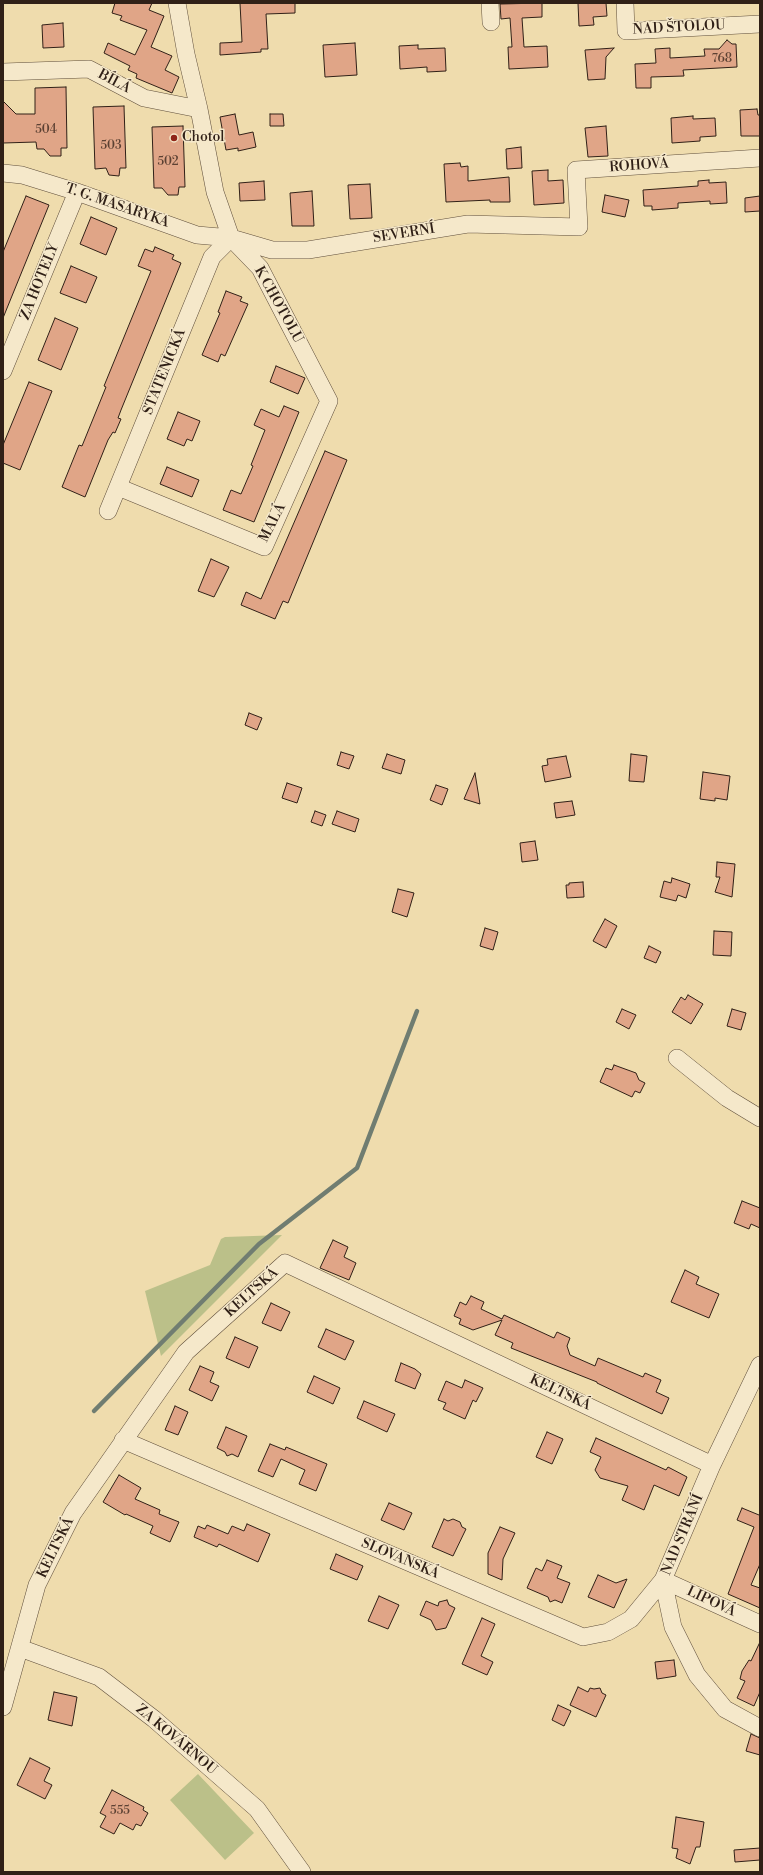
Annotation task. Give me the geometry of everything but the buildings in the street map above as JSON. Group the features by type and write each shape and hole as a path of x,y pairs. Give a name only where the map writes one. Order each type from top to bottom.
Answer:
{"street":[{"name":"K CHOTOLU","path":"177,3 186,54 199,109 215,192 231,238 260,268 329,401"},
{"path":"490,3 491,22"},
{"name":"NAD ŠTOLOU","path":"625,3 626,31 760,24"},
{"name":"BÍLÁ","path":"3,72 89,69 144,98 199,109"},
{"name":"ROHOVÁ","path":"579,227 576,170 760,158"},
{"name":"T. G. MASARYKA","path":"3,173 22,175 77,192 198,235 231,238"},
{"name":"ZA HOTELY","path":"3,371 77,192"},
{"name":"SEVERNÍ","path":"231,238 272,250 308,250 468,224 579,227"},
{"name":"STATENICKÁ","path":"108,511 212,257 231,238"},
{"name":"MALÁ","path":"118,487 264,547 329,401"},
{"path":"677,1058 727,1098 760,1118"},
{"name":"KELTSKÁ","path":"3,1707 37,1585 69,1520 123,1440 186,1352 285,1264 712,1465"},
{"name":"NAD STRÁNÍ","path":"760,1365 712,1465 663,1580 673,1628 696,1675 725,1709 760,1728"},
{"name":"SLOVANSKÁ","path":"123,1440 582,1637 608,1632 631,1619 663,1580"},
{"name":"LIPOVÁ","path":"663,1580 760,1624"},
{"name":"ZA KOVÁRNOU","path":"20,1648 99,1678 154,1719 257,1809 302,1872"}],"green space":[{"path":"282,1235 161,1356 145,1291 210,1265 221,1239 225,1237"},
{"path":"198,1774 254,1833 225,1860 170,1800"}],"waterway":[{"path":"94,1411 259,1244 357,1168 417,1011"}],"place":[{"name":"Chotol","path":"174,138"}]}
